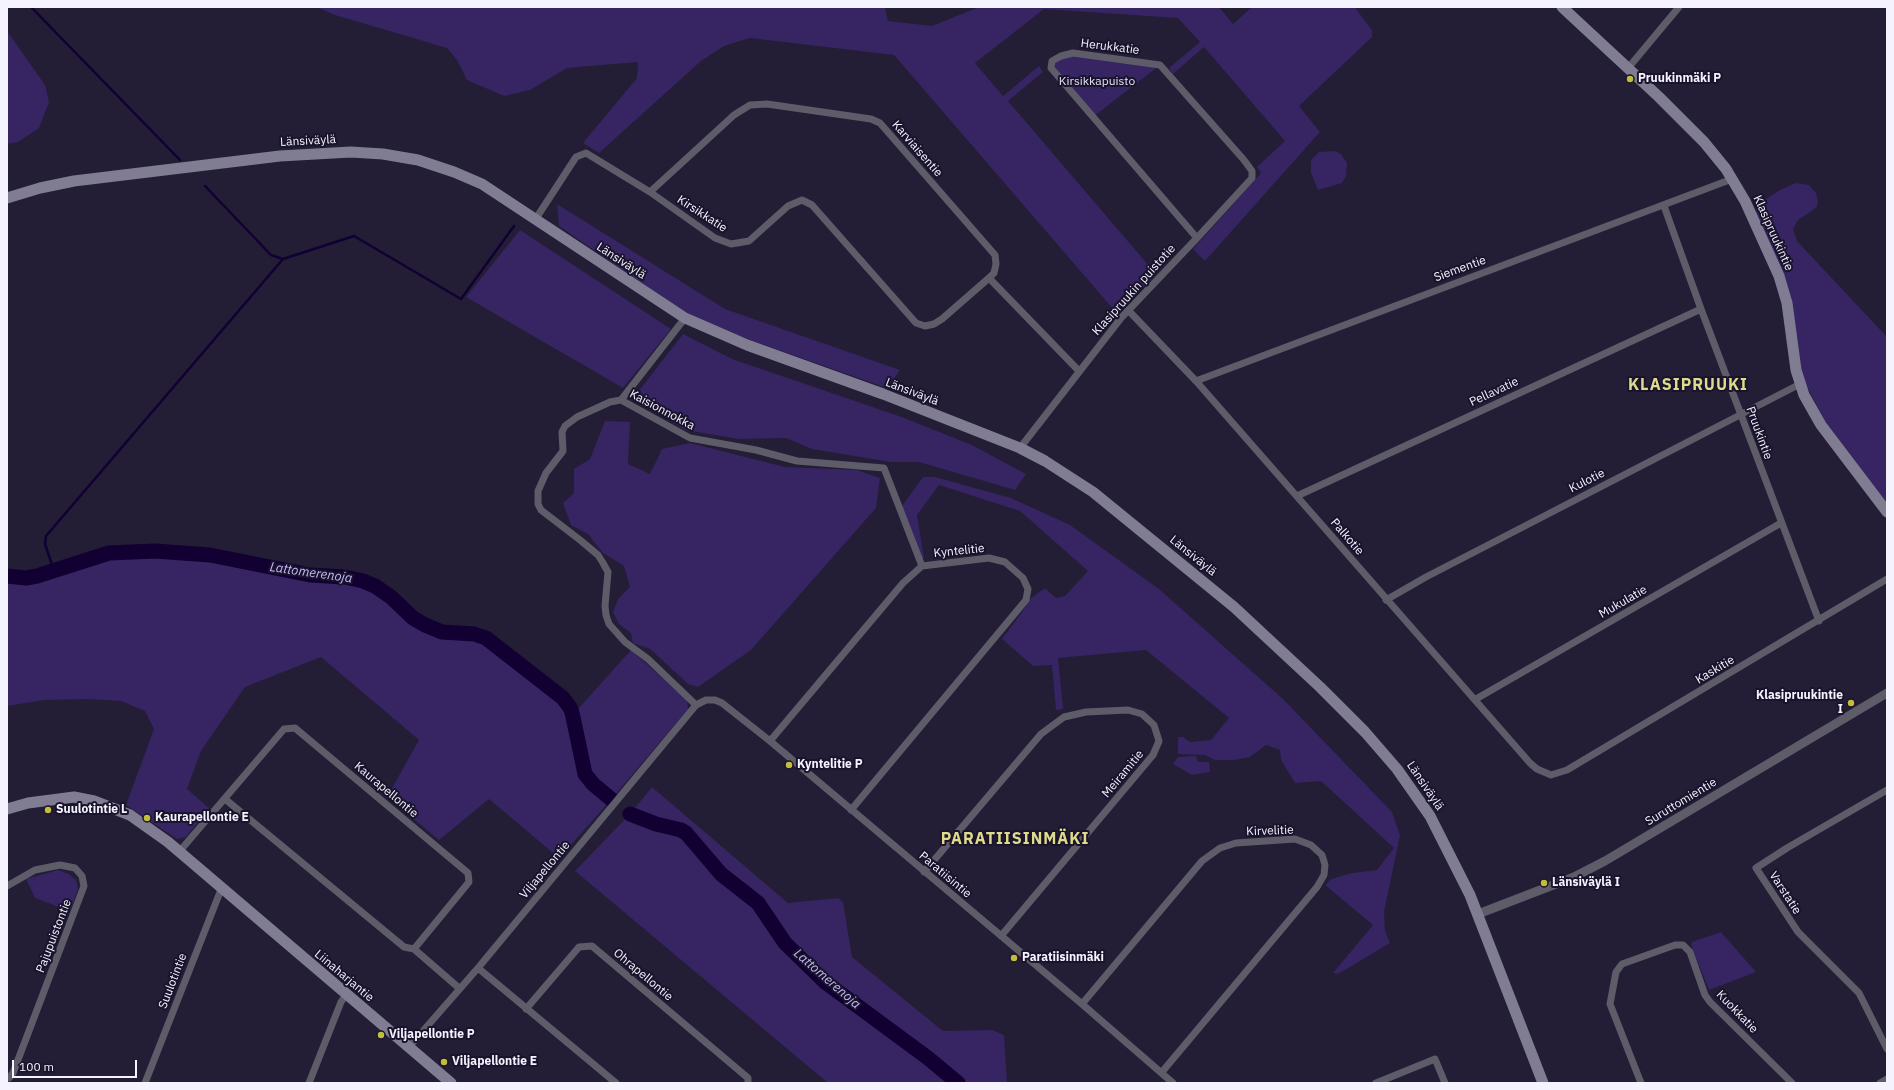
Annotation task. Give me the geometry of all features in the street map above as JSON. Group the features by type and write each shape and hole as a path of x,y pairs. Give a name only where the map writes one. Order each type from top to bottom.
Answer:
{"main road":[{"name":"Klasipruukintie","path":"1562,7 1629,67 1704,142 1720,161 1732,180 1767,249 1781,283 1787,303 1800,384 1809,406 1821,425 1887,512"},
{"name":"Länsiväylä","path":"7,198 40,188 74,181 280,156 350,152 383,154 418,160 443,167 482,184 685,318 747,345 883,394 1020,448 1072,477 1093,492 1234,607 1320,687 1365,732 1397,769 1420,800 1444,842 1478,914 1543,1083"},
{"name":"Liinaharjantie","path":"7,809 54,798 74,798 94,801 130,815 180,852 222,887 346,995 409,1046 451,1083"}],"street":[{"path":"1629,67 1679,7"},
{"name":"Herukkatie","path":"1196,238 1051,68 1052,61 1073,53 1160,65 1252,171"},
{"name":"Karviaisentie","path":"650,192 734,115 750,105 768,104 871,119 880,123 995,255 996,264 994,273 990,278"},
{"name":"Kirsikkatie","path":"535,220 570,166 580,154 590,154 650,192 715,238 731,244 749,240 788,206 802,200 812,205 916,323 925,326 934,324 942,319 990,278"},
{"name":"Klasipruukin puistotie","path":"1020,448 1128,310 1252,178 1252,171"},
{"name":"Siementie","path":"1196,381 1403,302 1732,180"},
{"name":"Pruukintie","path":"1664,206 1701,309 1819,621"},
{"path":"990,278 1079,371"},
{"name":"Pellavatie","path":"1297,496 1701,309"},
{"name":"Palkotie","path":"1128,310 1196,381 1386,600 1476,699 1530,763 1537,770 1551,775"},
{"path":"621,400 685,318"},
{"name":"Kulotie","path":"1386,600 1426,577 1800,384"},
{"name":"Kaisionnokka","path":"696,705 648,659 625,642 609,624 605,606 608,572 603,563 598,555 541,510 538,504 538,491 546,473 563,451 562,432 565,426 578,417 610,402 621,400 690,438 756,450 797,460 884,468 922,566"},
{"name":"Mukulatie","path":"1476,699 1781,523"},
{"name":"Kyntelitie","path":"770,741 903,583 922,566 989,558 1006,562 1024,578 1028,589 1026,600 851,810"},
{"name":"Kaskitie","path":"1551,775 1567,770 1819,621 1887,579"},
{"name":"Suruttomientie","path":"1478,914 1574,877 1605,861 1887,693"},
{"name":"Paratiisintie","path":"696,705 706,700 714,700 722,704 770,741 1002,936 1173,1083"},
{"name":"Viljapellontie","path":"409,1046 478,968 696,705"},
{"name":"Meiramitie","path":"924,872 1041,734 1064,717 1086,712 1128,710 1142,714 1154,725 1159,741 1153,755 1002,936"},
{"name":"Kaurapellontie","path":"180,852 284,729 295,728 468,873 469,882 414,949"},
{"name":"Varstatie","path":"1887,790 1787,848 1756,868 1798,932 1859,993 1887,1049"},
{"path":"225,799 404,947 414,949 459,988"},
{"name":"Kirvelitie","path":"1082,1004 1202,861 1220,848 1236,843 1295,839 1311,845 1322,855 1325,865 1324,875 1318,887 1162,1072"},
{"name":"Pajupuistontie","path":"7,886 35,870 60,865 75,868 82,876 84,886 12,1073 9,1078 7,1077"},
{"name":"Suulotintie","path":"145,1083 222,887"},
{"name":"Kuokkatie","path":"1641,1083 1610,1004 1616,972 1622,964 1674,945 1683,945 1690,952 1705,995 1710,1002 1792,1083"},
{"name":"Ohrapellontie","path":"526,1009 579,947 592,946 748,1078 748,1083"},
{"path":"478,968 616,1083"},
{"path":"310,1083 341,1002 346,995"},
{"path":"1376,1083 1435,1059 1445,1083"},
{"path":"1880,1083 1887,1079"}],"green space":[{"path":"316,7 885,7 888,21 932,26 979,7 1219,7 1233,24 1252,7 1359,7 1356,9 1372,30 1372,37 1299,106 1320,132 1205,261 1193,249 1261,173 1257,167 1285,141 1204,47 1173,74 1169,68 1200,42 1178,18 1044,9 975,63 1003,96 1039,66 1043,72 1008,101 1156,274 1121,310 1114,310 894,55 750,38 724,46 701,61 599,153 583,143 637,78 638,62 567,68 530,90 504,96 467,80 457,60 447,48 335,15"},
{"path":"7,31 45,85 49,102 39,128 18,142 7,144"},
{"name":"Kirsikkapuisto","path":"1065,55 1160,65 1093,117 1051,68 1052,61"},
{"path":"1335,151 1341,154 1347,163 1346,176 1342,183 1318,190 1311,173 1311,160 1319,152"},
{"path":"1796,183 1809,185 1816,193 1818,202 1816,208 1798,220 1793,229 1797,241 1887,337 1887,504 1825,421 1803,379 1783,273 1757,214 1756,205 1780,190"},
{"path":"557,204 725,309 900,370 887,388 733,334 694,317 666,300 559,226"},
{"path":"520,230 671,329 623,388 466,297"},
{"path":"683,334 732,359 899,416 972,445 1026,474 1015,490 919,462 891,462 812,449 786,438 739,439 685,430 634,397"},
{"path":"605,421 630,422 628,464 650,474 662,449 690,443 785,467 857,470 880,478 876,508 751,650 698,687 688,684 650,649 633,643 631,633 619,624 613,612 618,599 630,587 624,566 603,553 588,534 571,525 563,503 574,493 574,469 590,459"},
{"path":"923,477 935,477 1011,498 1070,525 1159,589 1283,699 1392,812 1400,835 1384,912 1385,931 1390,943 1338,974 1333,973 1373,925 1325,885 1331,879 1352,873 1377,870 1394,848 1321,781 1295,783 1281,760 1280,750 1266,745 1250,757 1234,760 1215,760 1205,755 1178,754 1178,737 1183,737 1190,742 1211,740 1229,718 1146,650 1058,658 1063,709 1056,710 1052,665 1033,666 1002,639 1031,598 1045,588 1056,598 1065,596 1088,571 1020,511 939,485 917,515 924,558 922,558 902,506"},
{"path":"152,555 183,556 318,581 345,582 368,588 389,602 418,627 437,634 473,638 495,648 564,705 568,714 577,757 583,776 593,789 609,802 559,858 489,799 439,840 387,797 419,740 321,657 245,687 201,751 187,789 209,808 186,837 177,839 126,805 154,729 145,711 121,701 88,699 44,700 7,706 7,580 36,581 105,559"},
{"path":"631,650 687,700 688,709 615,795 596,780 589,771 578,709"},
{"path":"1196,756 1198,762 1209,762 1210,772 1192,775 1173,764 1178,757"},
{"path":"652,787 788,903 838,898 843,902 852,957 943,1031 992,1030 1004,1035 1007,1083 828,1083 575,871 630,814"},
{"path":"58,870 69,874 76,880 78,889 70,911 35,898 26,879"},
{"path":"1721,932 1756,972 1709,990 1691,945 1692,942"}],"waterway":[{"path":"31,7 180,160"},
{"path":"205,186 271,255 283,259 354,236 461,299 514,226"},
{"path":"54,571 45,544 46,536 283,259"},
{"name":"Lattomerenoja","path":"7,576 26,578 37,576 109,553 155,551 210,555 310,575 345,577 363,581 375,586 391,597 413,618 425,625 442,632 474,634 486,638 563,698 571,709 585,774 593,784 611,799"},
{"name":"Lattomerenoja","path":"630,814 656,824 681,830 686,833 721,874 758,903 785,943 825,982 928,1058 958,1083"}],"place":[{"name":"Pruukinmäki P","path":"1630,79"},
{"name":"Klasipruukintie I","path":"1851,703"},
{"name":"Kyntelitie P","path":"789,765"},
{"name":"Suulotintie L","path":"48,810"},
{"name":"Kaurapellontie E","path":"147,818"},
{"name":"Länsiväylä I","path":"1544,883"},
{"name":"Paratiisinmäki","path":"1014,958"},
{"name":"Viljapellontie P","path":"381,1035"},
{"name":"Viljapellontie E","path":"444,1062"}],"district":[{"name":"KLASIPRUUKI","path":"1688,385"},
{"name":"PARATIISINMÄKI","path":"1015,839"}]}
